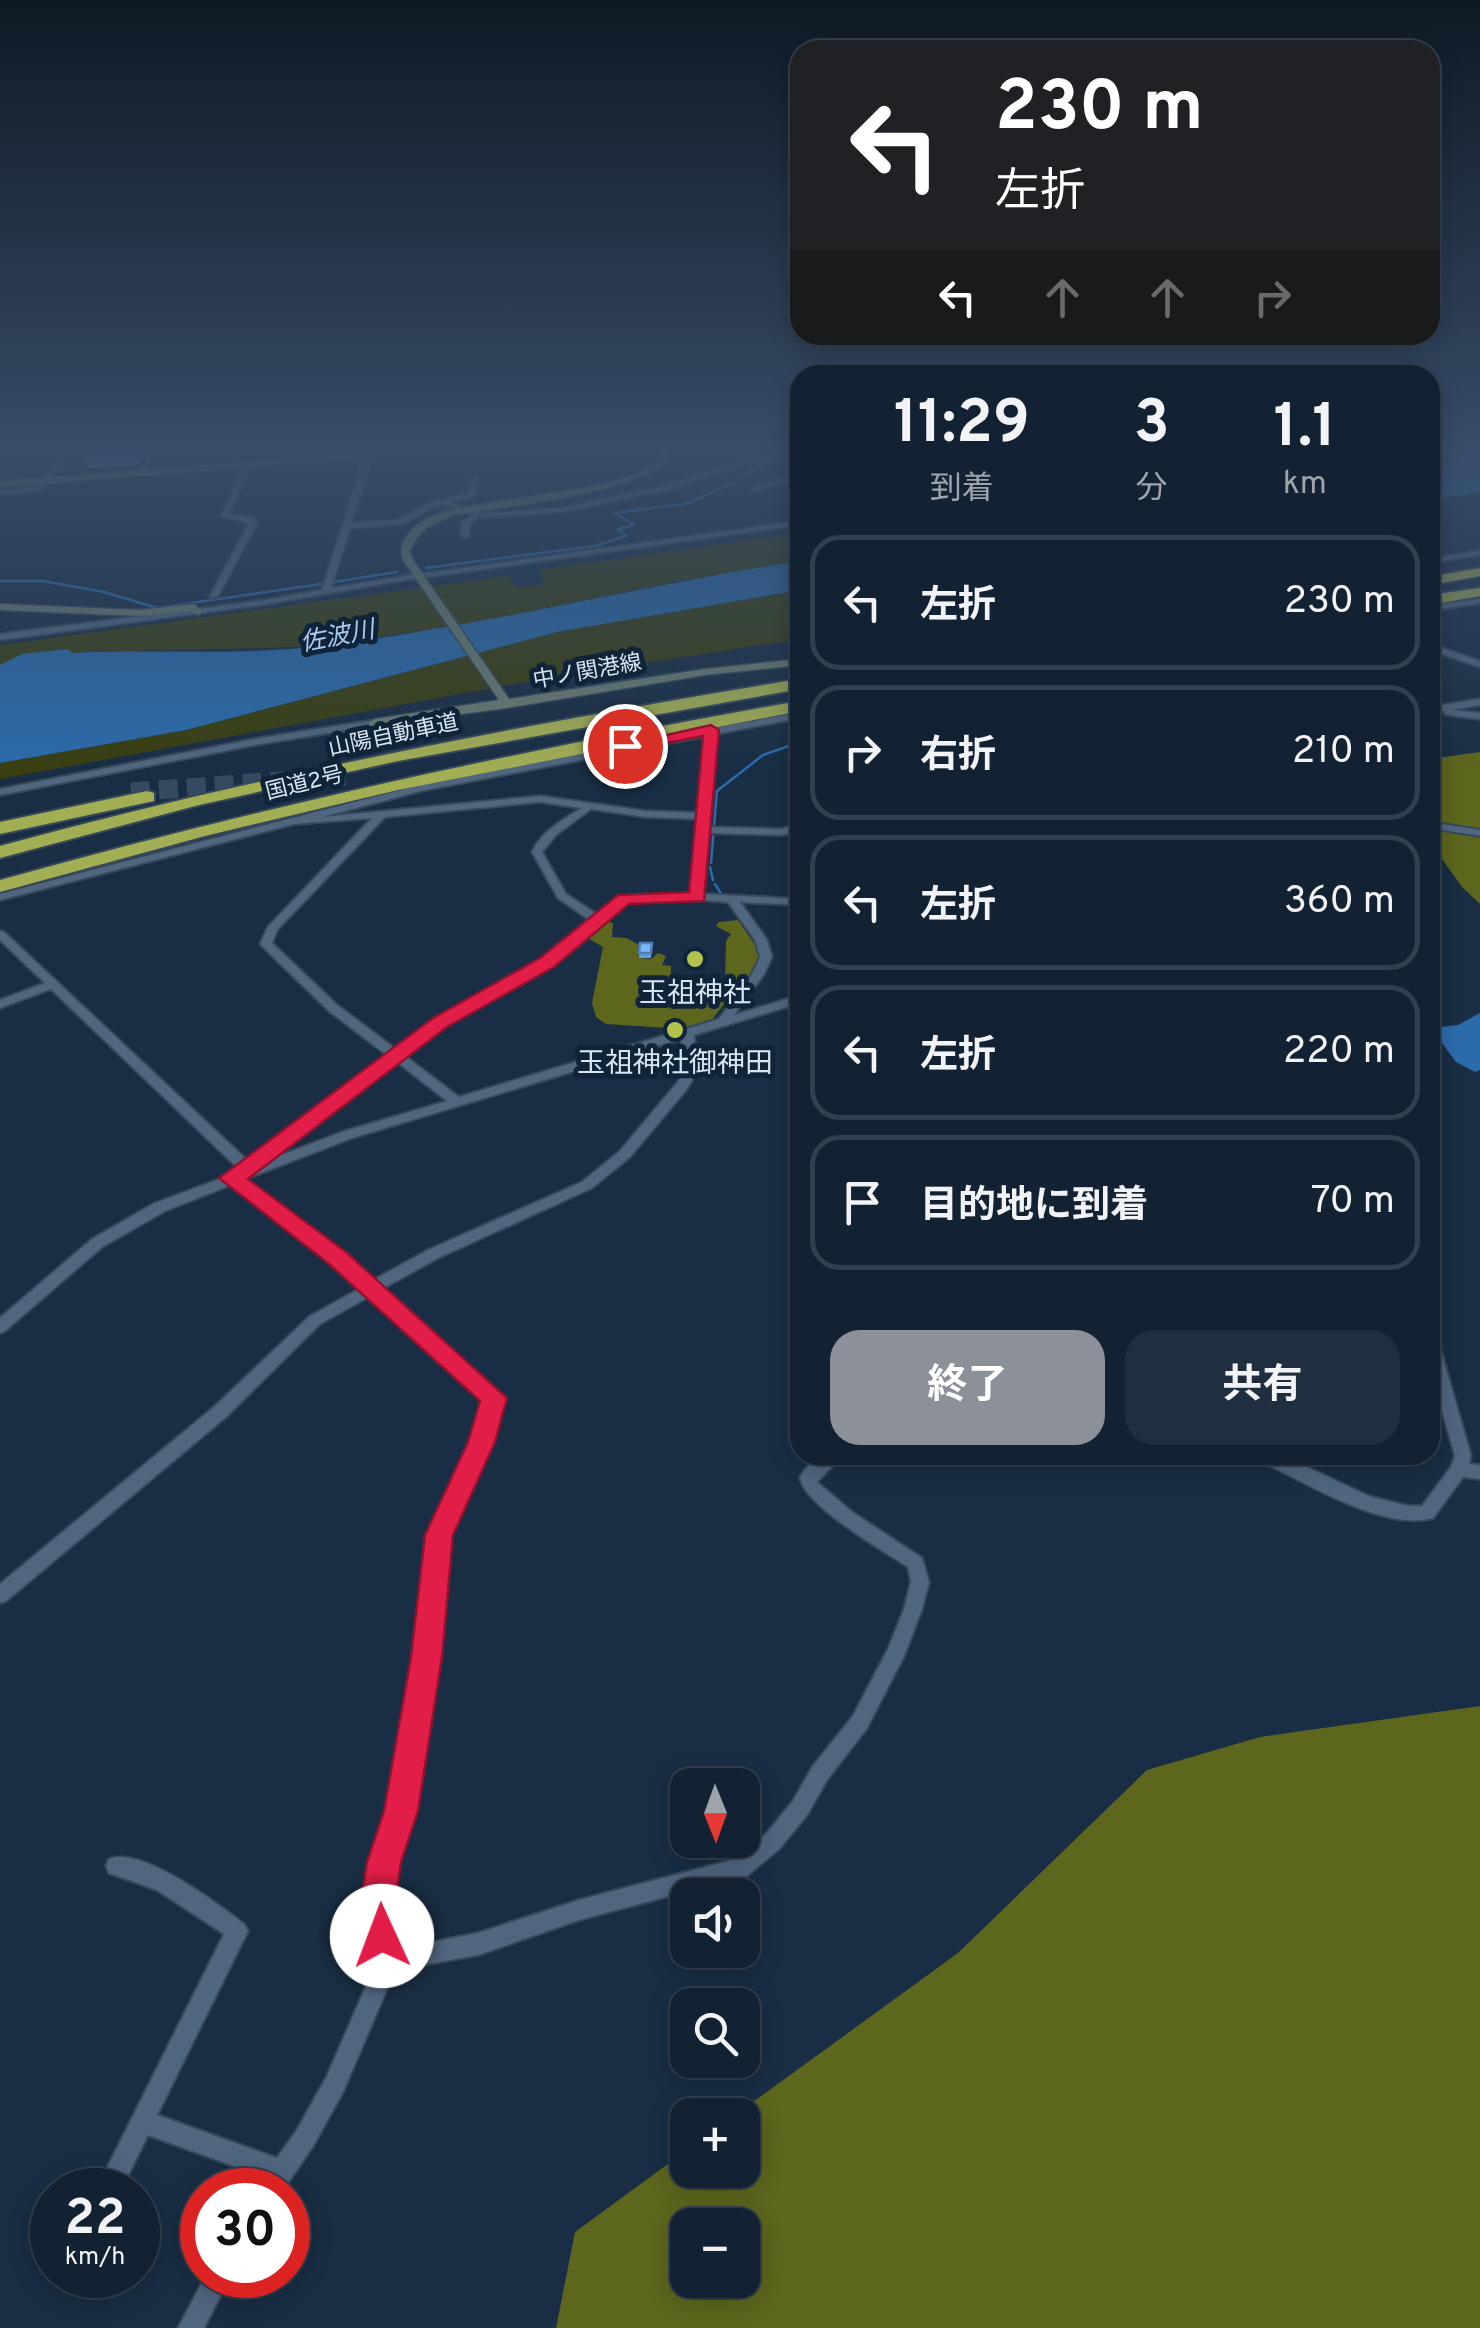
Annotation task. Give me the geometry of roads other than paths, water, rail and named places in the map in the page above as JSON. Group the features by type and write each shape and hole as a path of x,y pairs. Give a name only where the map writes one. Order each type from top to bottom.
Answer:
{"highway":[{"path":"1440,575 1480,569"},
{"path":"1440,598 1480,592"},
{"name":"山陽自動車道","path":"0,843 311,765 546,718 790,678"},
{"name":"山陽自動車道","path":"0,852 150,812 410,752 790,686"},
{"name":"国道2号","path":"347,776 790,706"},
{"name":"国道2号","path":"0,886 192,833 406,781 790,706"},
{"path":"0,866 187,810 410,752"},
{"path":"0,828 311,765"},
{"path":"0,813 132,792"}],"main road":[{"name":"中ノ関港線","path":"406,554 504,701 790,663"},
{"path":"0,607 140,613 188,607 198,612"},
{"path":"375,723 504,701"}],"street":[{"path":"214,596 237,554"},
{"path":"326,591 337,554"},
{"path":"0,637 198,612 586,554"},
{"path":"1440,559 1476,554"},
{"path":"1440,607 1480,601"},
{"path":"1440,650 1480,664"},
{"path":"1440,709 1480,702"},
{"path":"1440,711 1480,716"},
{"path":"0,896 424,786 790,717"},
{"path":"0,792 202,751 375,723"},
{"path":"698,897 711,730"},
{"path":"422,810 424,786"},
{"path":"288,819 316,822 540,799 646,814 704,816"},
{"path":"589,806 571,823 546,836 536,852 562,896 598,920"},
{"path":"380,814 272,929 266,944 333,1008 457,1102"},
{"path":"1440,827 1480,833"},
{"path":"703,830 790,829"},
{"path":"249,1170 440,1023 547,962 631,897 790,902"},
{"path":"724,1022 735,1001 759,974 766,954 732,899"},
{"path":"0,934 249,1170"},
{"path":"0,1004 53,984"},
{"path":"0,1327 113,1232 160,1206 347,1134 790,1002"},
{"path":"0,1596 220,1412 304,1329 372,1288 466,1239 587,1184 606,1170 692,1070 687,1033"},
{"path":"231,1178 372,1288 494,1398 482,1442 439,1535 427,1657 401,1811 384,1862 377,1912 388,1961 336,2084 284,2168"},
{"path":"1288,1465 1388,1510 1412,1516 1427,1513 1459,1470 1464,1456 1440,1376"},
{"path":"388,1961 478,1944 579,1910 742,1868 773,1841 860,1722 897,1650 920,1582 916,1563 808,1485 808,1477 823,1465"},
{"path":"1459,1470 1480,1472"},
{"path":"116,1866 138,1869 237,1931 119,2168"},
{"path":"141,2121 247,2168"},
{"path":"191,2328 206,2298"}],"water":[{"path":"790,563 790,592 557,632 186,730 0,763 0,665 22,654 68,649 72,653 229,652 322,646 442,628"},
{"path":"1480,1013 1480,1070 1475,1072 1456,1062 1440,1040 1440,1027 1458,1025"}],"waterway":[{"path":"426,568 536,554"},
{"path":"334,582 397,572"},
{"path":"0,581 43,581 104,592 157,608 321,584"},
{"path":"711,863 717,791 763,755 790,746"},
{"path":"710,867 713,880"},
{"path":"715,884 722,895"}],"tunnel":[{"path":"131,792 347,776"}],"place":[{"name":"玉祖神社","path":"695,959"},
{"name":"玉祖神社御神田","path":"675,1030"}],"water label":[{"name":"佐波川","path":"337,635"}]}
